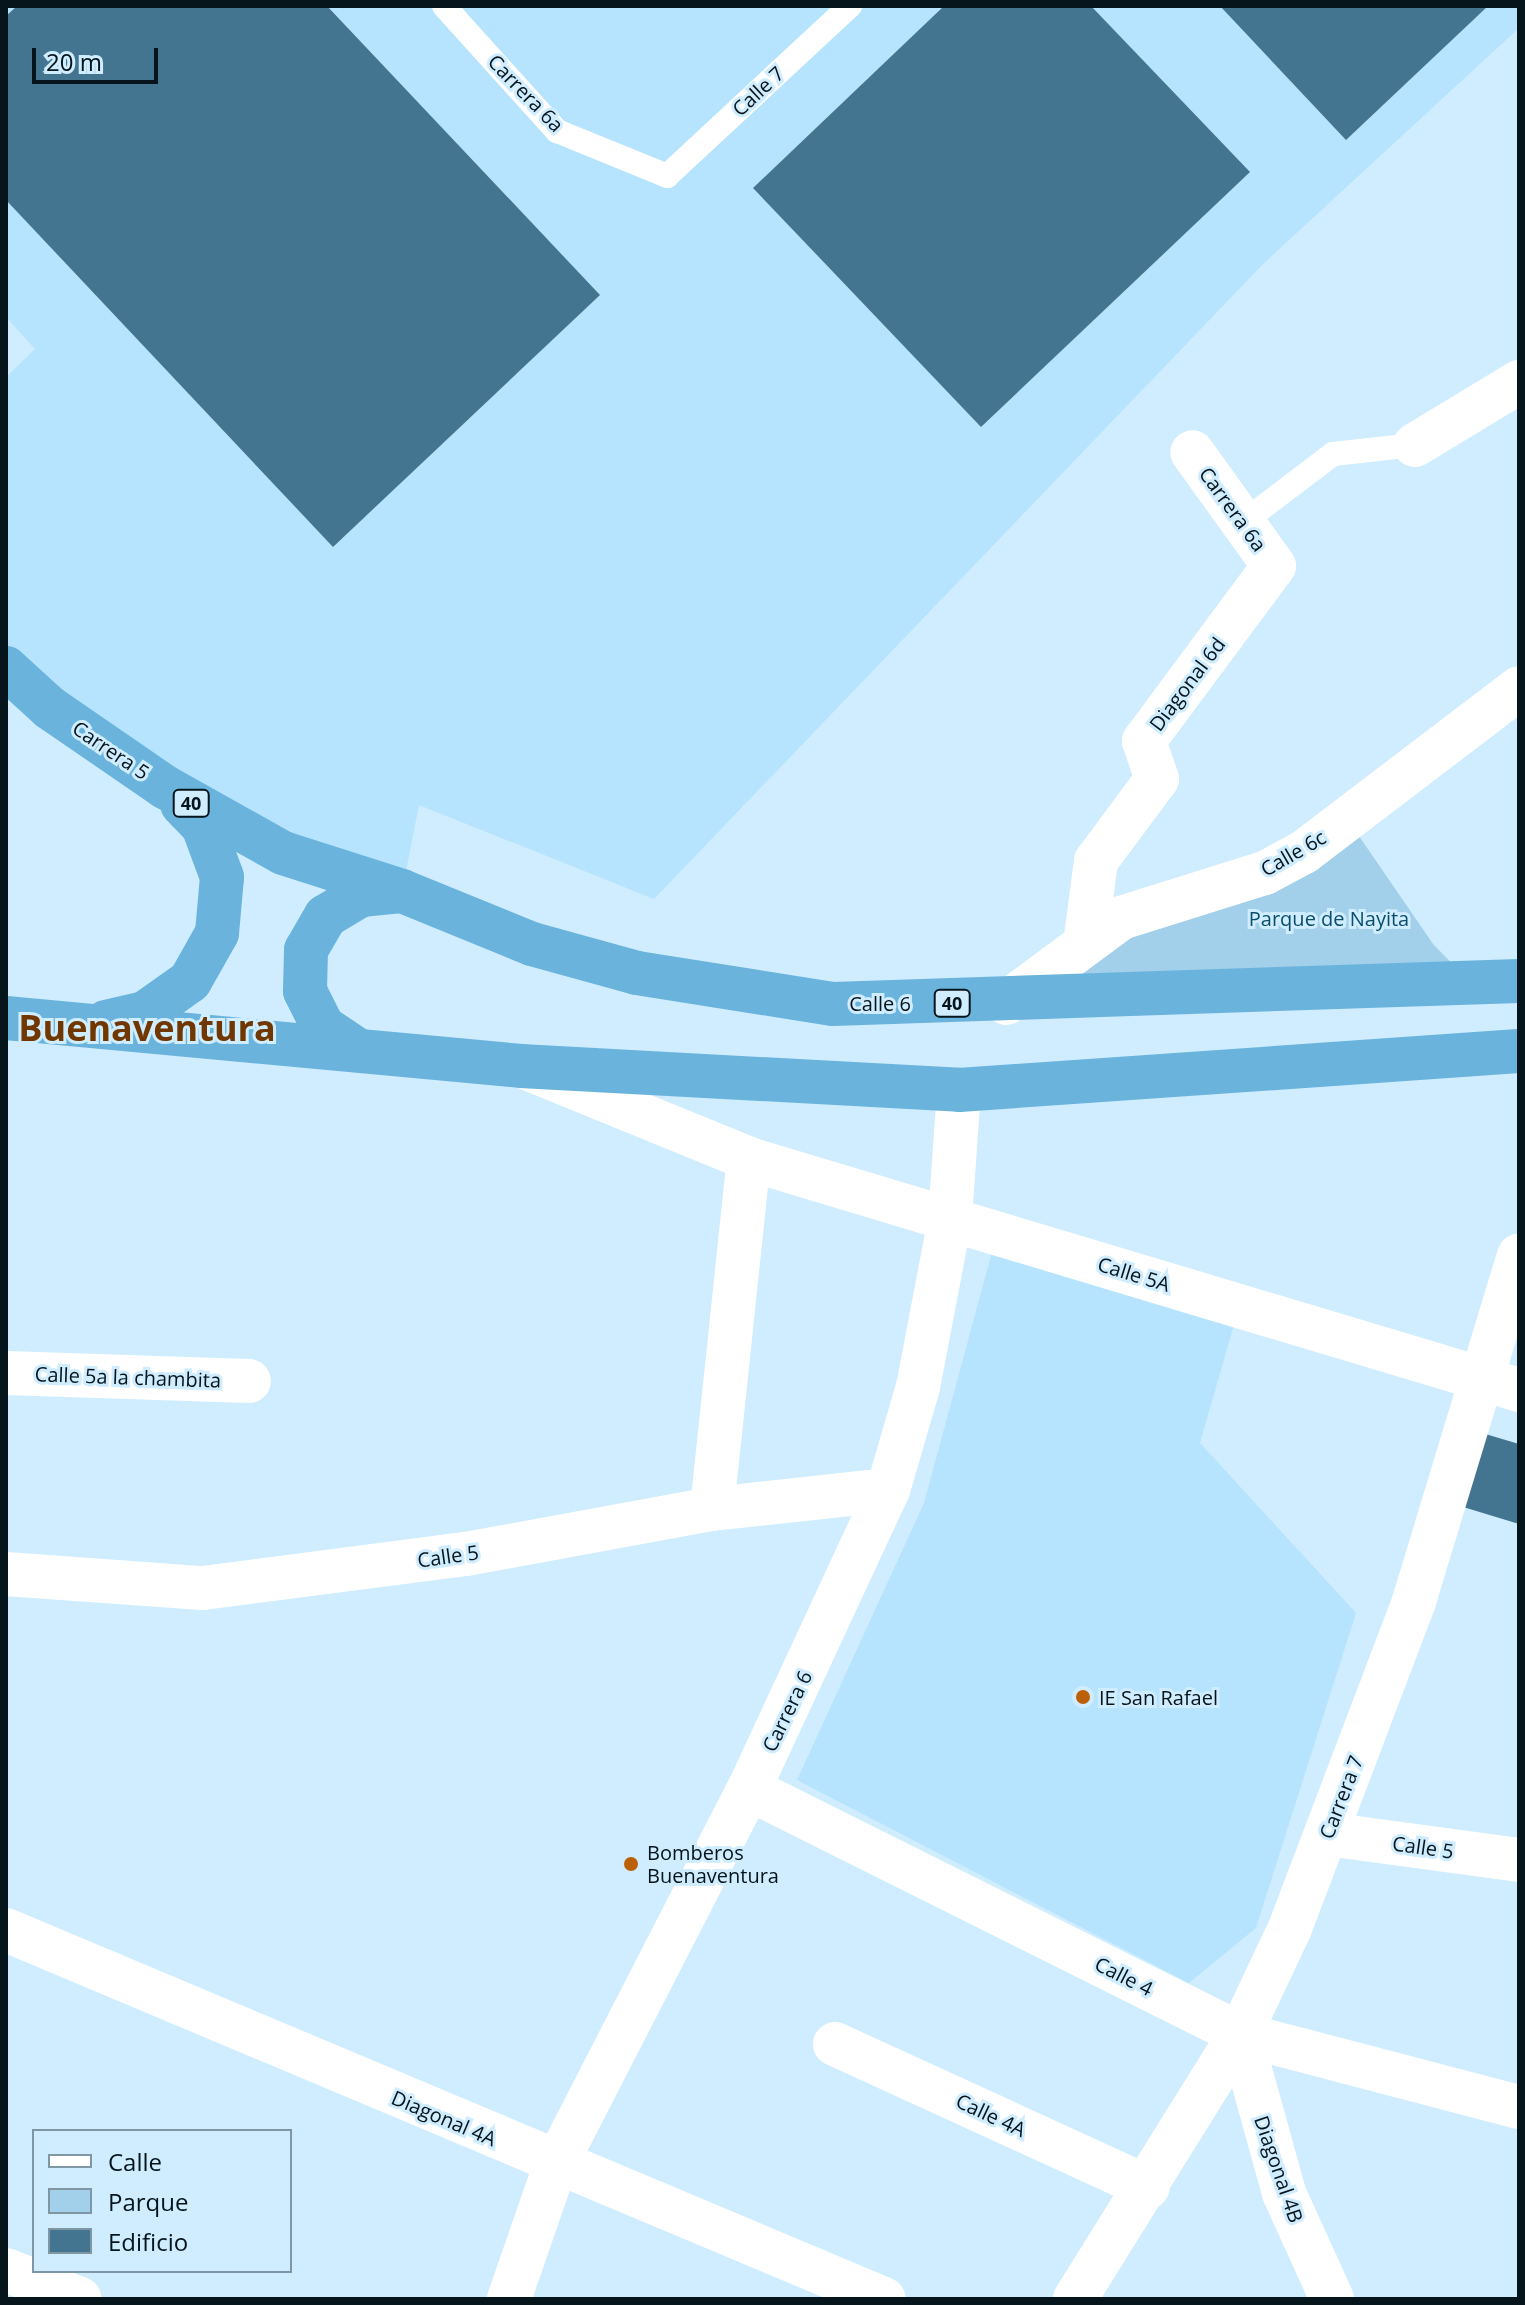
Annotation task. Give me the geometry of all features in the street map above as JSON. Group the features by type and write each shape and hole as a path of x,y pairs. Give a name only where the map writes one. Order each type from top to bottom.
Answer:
{"highway":[{"name":"Carrera 5","path":"6,668 50,708 165,787 283,853 402,891"},
{"path":"92,1025 145,1013 179,989 217,933 222,877 203,826 165,787"},
{"path":"356,1049 323,1027 305,991 306,950 326,916 361,895 402,891"},
{"name":"Calle 6","path":"402,891 532,944 637,973 833,1004 1006,1003 1519,981"},
{"path":"6,1018 521,1066 959,1090 1519,1051"}],"street":[{"path":"1415,445 1519,382"},
{"name":"Carrera 6a","path":"1192,452 1274,566"},
{"name":"Diagonal 6d","path":"1086,937 1096,861 1157,779 1144,741 1274,566"},
{"name":"Calle 6c","path":"1006,1003 1086,937 1304,852 1519,688"},
{"path":"521,1066 749,1159 712,1509"},
{"name":"Carrera 6","path":"509,2299 555,2166 749,1789 888,1490 918,1387 950,1219 959,1090"},
{"name":"Calle 5A","path":"749,1159 1519,1390"},
{"name":"Carrera 7","path":"1075,2299 1148,2187 1240,2034 1327,1834 1414,1601 1477,1377 1519,1256"},
{"name":"Calle 5a la chambita","path":"6,1373 249,1381"},
{"name":"Calle 5","path":"6,1574 203,1588 466,1554 712,1509 888,1490"},
{"name":"Calle 4","path":"749,1789 1240,2034 1517,2109"},
{"name":"Calle 5","path":"1327,1834 1519,1860"},
{"name":"Diagonal 4A","path":"6,1930 555,2166 884,2299"},
{"name":"Diagonal 4B","path":"1240,2034 1284,2193 1332,2299"},
{"name":"Calle 4A","path":"835,2044 1148,2187"},
{"path":"6,2270 80,2299"}],"lane":[{"name":"Carrera 6a","path":"444,6 557,131 667,176"},
{"name":"Calle 7","path":"667,176 850,6"},
{"path":"1242,523 1333,454 1415,445"}],"shaded area":[{"path":"6,6 1519,6 1519,28 1264,263 654,899 419,805 402,891 283,853 6,668 6,377 35,349 6,317"},
{"name":"IE San Rafael","path":"992,1252 1235,1321 1200,1443 1356,1613 1256,1928 1189,1983 797,1780 924,1503"}],"green space":[{"name":"Parque de Nayita","path":"1348,820 1433,944 1471,983 1006,1003"}],"building":[{"path":"17,6 327,6 600,295 333,547 6,200 6,16"},
{"path":"944,6 1091,6 1250,172 981,427 753,188"},
{"path":"1220,6 1488,6 1346,140"},
{"path":"1472,1430 1519,1444 1519,1524 1450,1503"}],"place":[{"name":"IE San Rafael","path":"1083,1697"},
{"name":"Bomberos Buenaventura","path":"631,1864"}],"district":[{"name":"Buenaventura","path":"147,1028"}]}
